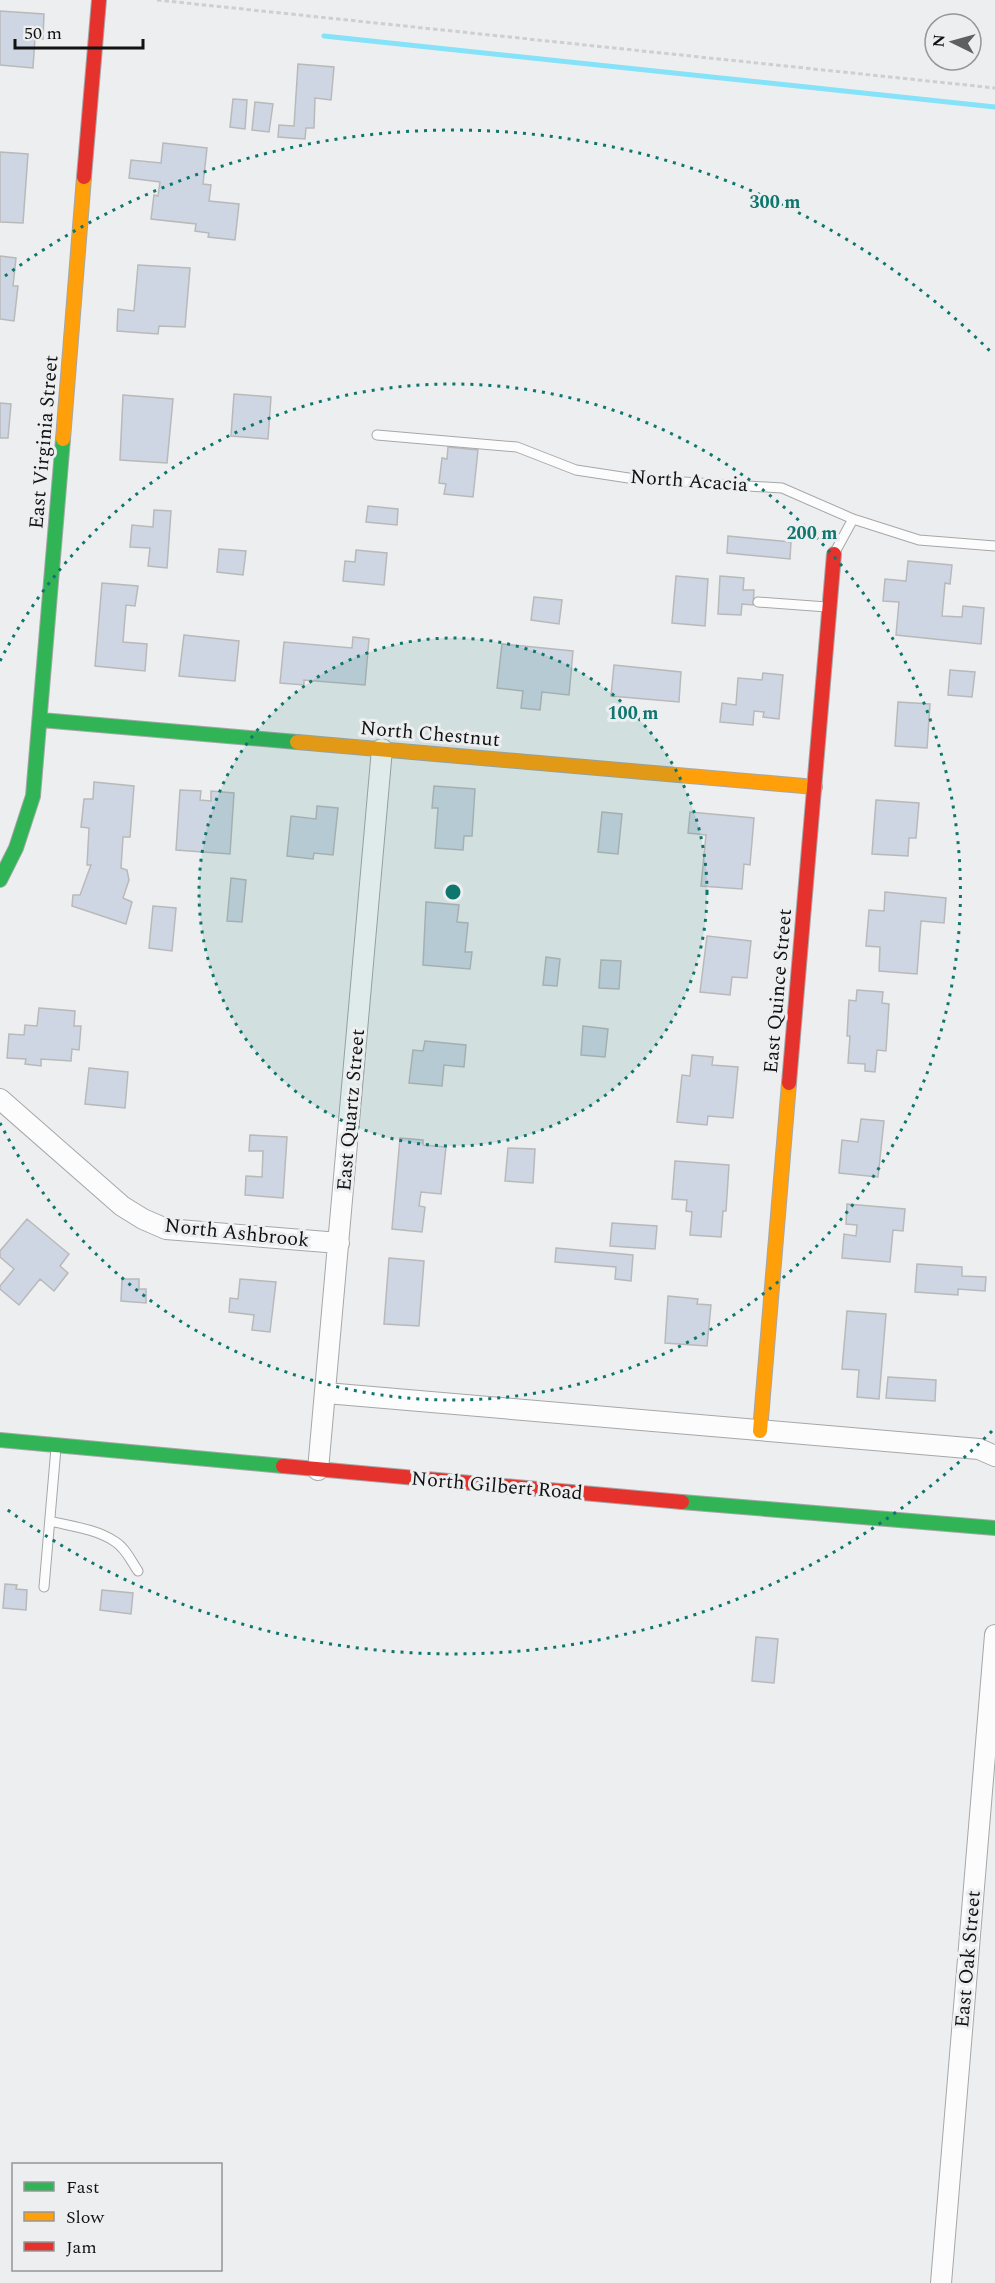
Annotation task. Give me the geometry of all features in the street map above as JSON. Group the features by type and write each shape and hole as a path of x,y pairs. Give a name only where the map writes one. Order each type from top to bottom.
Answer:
{"street":[{"name":"East Virginia Street","path":"0,880 16,848 33,796 99,0"},
{"name":"East Quince Street","path":"760,1431 834,555"},
{"name":"North Chestnut","path":"41,720 815,787"},
{"name":"East Quartz Street","path":"318,1470 382,749"},
{"name":"North Ashbrook","path":"0,1100 122,1206 143,1219 166,1228 192,1232 339,1243"},
{"path":"326,1393 979,1449 995,1456"},
{"name":"North Gilbert Road","path":"0,1440 318,1470 995,1528"},
{"name":"East Oak Street","path":"941,2283 992,1712 995,1635"}],"lane":[{"name":"North Acacia","path":"377,435 517,447 576,470 635,479 782,488 853,519 919,540 995,546"},
{"path":"834,555 853,519"},
{"path":"758,602 830,608"},
{"path":"44,1587 57,1446"},
{"path":"50,1521 88,1530 115,1541 138,1571"}],"path":[{"path":"157,0 995,88"}],"building":[{"path":"0,11 44,14 43,39 35,38 33,68 0,65"},
{"path":"298,64 334,67 331,100 315,98 314,128 306,128 305,139 278,137 279,125 294,126"},
{"path":"233,99 247,100 245,129 230,127"},
{"path":"255,102 273,104 269,132 252,130"},
{"path":"163,143 207,148 203,184 211,185 209,201 239,204 235,240 208,237 209,233 195,231 196,224 151,219 154,195 158,196 160,182 129,178 131,160 161,163"},
{"path":"0,152 28,154 23,223 0,222"},
{"path":"0,256 16,258 13,286 18,286 14,321 0,319"},
{"path":"138,265 190,268 185,327 159,326 158,334 117,331 118,309 134,311"},
{"path":"234,394 271,397 268,439 231,436"},
{"path":"123,395 173,399 167,463 120,460"},
{"path":"0,403 11,404 8,438 0,438"},
{"path":"448,447 478,450 473,497 444,494 446,484 439,483 442,458 447,459"},
{"path":"368,506 398,509 397,525 366,522"},
{"path":"154,510 171,511 167,568 148,566 150,548 130,547 132,525 153,527"},
{"path":"728,536 791,542 790,559 727,553"},
{"path":"219,549 246,551 243,575 217,572"},
{"path":"356,550 387,553 384,585 343,581 345,561 355,562"},
{"path":"908,561 952,565 950,584 945,583 942,616 962,617 963,606 984,608 981,644 896,635 899,602 883,601 885,579 906,581"},
{"path":"676,576 708,579 705,626 672,623"},
{"path":"720,576 744,578 743,590 754,590 753,605 742,604 741,615 718,614"},
{"path":"102,583 138,586 135,606 126,605 123,642 147,644 145,671 95,666"},
{"path":"534,597 562,600 559,624 531,620"},
{"path":"184,635 239,641 235,681 179,676"},
{"path":"353,637 369,639 365,685 304,680 304,685 280,683 284,642 352,648"},
{"path":"502,644 573,651 569,695 542,692 540,710 521,708 523,691 497,688"},
{"path":"614,665 681,672 679,702 611,696"},
{"path":"950,670 975,672 972,697 948,695"},
{"path":"763,673 783,675 779,719 763,717 764,712 754,711 753,725 720,722 722,703 736,705 738,678 762,680"},
{"path":"898,702 930,704 927,748 895,746"},
{"path":"94,782 134,786 130,837 123,837 121,868 127,870 129,880 123,898 132,902 126,924 72,906 73,895 80,895 91,865 87,865 89,828 81,827 84,799 93,799"},
{"path":"434,786 475,789 472,836 464,836 463,850 435,848 438,808 432,808"},
{"path":"180,790 201,791 200,800 211,801 211,791 234,793 230,854 176,850"},
{"path":"876,800 919,803 916,838 909,838 908,856 872,854"},
{"path":"317,806 338,808 333,855 314,853 313,859 287,856 291,816 316,819"},
{"path":"602,812 622,814 618,854 598,852"},
{"path":"690,812 754,818 750,865 744,864 742,889 701,886 706,835 688,833"},
{"path":"231,878 246,880 242,922 227,921"},
{"path":"885,892 946,898 944,923 921,921 917,974 879,971 880,947 866,946 869,910 884,911"},
{"path":"426,902 459,905 457,922 468,923 465,952 472,952 470,969 423,965"},
{"path":"153,906 176,908 172,951 149,948"},
{"path":"707,936 751,941 747,978 732,977 730,995 700,992"},
{"path":"546,957 560,959 557,986 543,985"},
{"path":"601,960 621,961 619,989 599,988"},
{"path":"857,990 883,992 882,1003 889,1004 886,1051 877,1050 875,1072 865,1071 865,1064 848,1063 849,1000 856,1001"},
{"path":"39,1008 75,1011 74,1026 81,1026 79,1050 72,1049 71,1061 41,1059 41,1066 25,1064 26,1059 7,1058 9,1034 24,1035 25,1025 37,1026"},
{"path":"583,1026 608,1029 605,1057 581,1055"},
{"path":"425,1041 466,1045 464,1067 444,1065 442,1086 409,1083 413,1050 423,1051"},
{"path":"692,1055 713,1057 712,1065 738,1067 733,1118 708,1116 707,1125 677,1122 682,1075 690,1076"},
{"path":"89,1068 128,1072 125,1108 85,1104"},
{"path":"861,1119 884,1121 878,1177 839,1173 842,1140 858,1142"},
{"path":"250,1135 287,1137 283,1198 245,1195 246,1176 262,1177 263,1151 249,1151"},
{"path":"400,1138 423,1140 423,1145 446,1147 441,1194 421,1192 419,1206 425,1207 422,1232 392,1229"},
{"path":"508,1148 535,1149 533,1183 505,1181"},
{"path":"675,1161 729,1165 726,1211 723,1211 721,1237 690,1235 692,1212 686,1211 687,1200 672,1199"},
{"path":"847,1204 905,1209 903,1231 893,1230 890,1262 842,1258 844,1234 856,1236 857,1225 846,1224"},
{"path":"27,1219 69,1254 60,1266 68,1273 54,1291 40,1279 19,1305 0,1289 14,1269 0,1257 0,1251"},
{"path":"612,1223 657,1226 655,1249 610,1246"},
{"path":"556,1248 633,1255 631,1281 615,1279 616,1267 555,1262"},
{"path":"389,1258 424,1261 419,1326 384,1324"},
{"path":"917,1264 962,1267 962,1276 986,1277 985,1291 958,1289 958,1295 915,1292"},
{"path":"122,1279 139,1279 139,1289 146,1289 146,1303 121,1301"},
{"path":"240,1279 276,1282 270,1332 252,1330 254,1315 229,1312 230,1298 238,1299"},
{"path":"668,1296 698,1299 697,1304 711,1305 707,1346 665,1343"},
{"path":"847,1311 886,1314 879,1399 857,1397 859,1370 842,1369"},
{"path":"888,1377 936,1380 935,1401 886,1398"},
{"path":"5,1584 17,1585 16,1589 27,1590 26,1610 3,1608"},
{"path":"102,1590 133,1593 131,1614 100,1610"},
{"path":"756,1637 778,1639 774,1683 752,1681"}],"waterway":[{"path":"324,36 995,107"}],"traffic: fast":[{"path":"0,880 16,848 33,796 63,439"},
{"path":"41,720 297,742"},
{"path":"0,1440 283,1466"},
{"path":"682,1502 995,1528"}],"traffic: slow":[{"path":"63,439 84,177"},
{"path":"297,742 815,787"},
{"path":"760,1431 789,1083"}],"traffic: jam":[{"path":"84,177 99,0"},
{"path":"789,1083 834,554"},
{"path":"283,1466 682,1502"}]}
